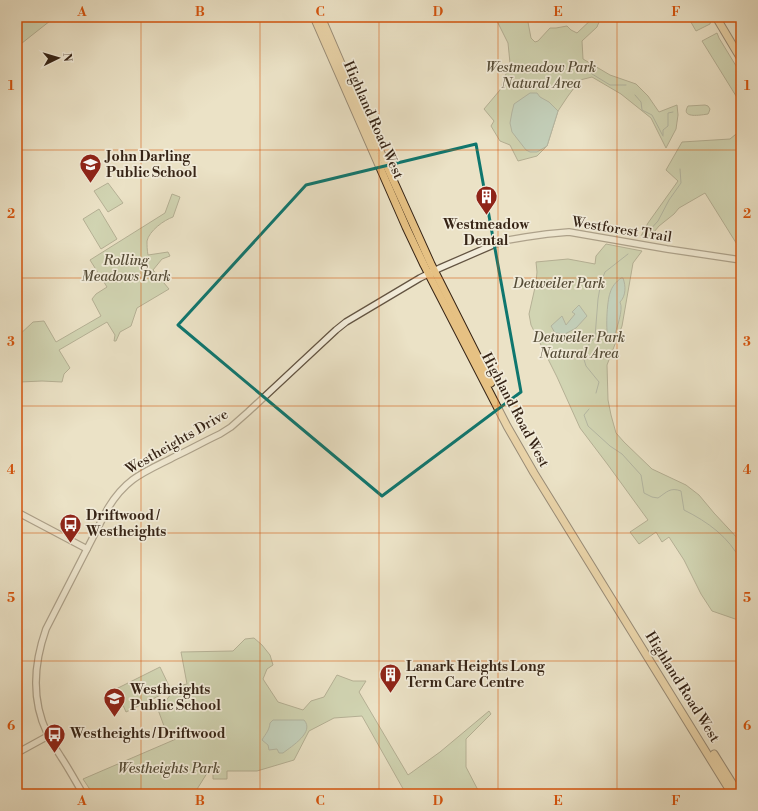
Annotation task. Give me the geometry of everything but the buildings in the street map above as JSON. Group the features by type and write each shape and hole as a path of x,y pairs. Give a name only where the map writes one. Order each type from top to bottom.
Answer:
{"main road":[{"name":"Highland Road West","path":"314,17 400,213 517,444 732,794"},
{"name":"Highland Road West","path":"321,17 431,273 507,415 528,454 739,794"},
{"path":"716,17 741,59"}],"street":[{"name":"Westforest Trail","path":"431,273 478,251 508,240 569,232 701,255 741,260"},
{"name":"Westheights Drive","path":"83,794 48,736 41,718 38,704 36,675 41,643 46,629 116,496 122,488 147,470 220,434 231,427 346,322 431,273"},
{"path":"17,512 87,549"},
{"path":"17,753 48,736"}],"highlighted area":[{"path":"476,144 521,392 382,496 178,325 306,185"}],"green space":[{"path":"17,17 55,17 17,47"},
{"name":"Westmeadow Park Natural Area","path":"495,17 527,17 531,38 535,42 538,41 550,28 567,26 577,33 594,17 601,17 597,27 582,41 583,59 610,75 636,84 648,96 659,112 677,105 678,115 676,129 666,148 651,118 621,94 592,77 580,80 558,111 547,146 537,156 518,161 510,145 500,141 491,126 494,121 484,109 500,90 510,63 508,43"},
{"path":"688,17 710,17 710,24 696,31"},
{"path":"717,33 741,74 741,104 702,41"},
{"path":"705,105 710,109 708,114 689,115 687,113 686,110 688,106"},
{"path":"741,130 741,248 738,246 705,193 679,208 659,226 649,238 641,236 648,223 678,181 666,170 682,142 730,139"},
{"path":"108,183 123,203 108,212 94,191"},
{"name":"Rolling Meadows Park","path":"172,194 180,197 173,217 157,226 148,237 147,241 148,255 168,252 170,256 162,259 153,270 169,289 137,308 131,326 120,332 116,341 114,341 115,335 107,322 59,350 70,368 64,374 62,382 20,382 17,363 17,337 33,322 44,321 56,342 101,316 92,299 96,294 107,287 90,260 165,213"},
{"path":"99,209 117,239 101,249 83,219"},
{"name":"Detweiler Park Natural Area","path":"606,244 642,251 633,263 622,326 607,365 608,400 616,433 652,469 686,485 699,495 741,542 741,621 712,611 701,594 684,560 669,537 662,542 656,532 639,544 630,532 648,520 580,428 531,325 529,314 536,283 536,262 568,259 595,264 596,256"},
{"name":"Westheights Park","path":"254,638 270,655 273,665 267,669 263,679 278,702 303,710 311,701 324,697 337,675 353,681 366,681 359,692 408,775 440,752 489,711 491,714 466,739 466,767 480,794 406,794 362,716 334,718 309,731 294,760 257,771 227,771 227,779 213,779 213,771 209,770 194,794 93,794 83,779 176,739 170,736 164,726 157,707 165,702 177,686 187,684 181,652 233,651 245,639"},
{"path":"160,667 171,690 126,712 116,689"}],"water":[{"path":"530,93 537,93 558,111 547,146 537,152 530,152 526,150 512,132 510,123 514,104"},
{"path":"621,278 623,278 625,288 622,300 620,302 621,310 614,338 609,340 607,310 609,297 613,286"},
{"path":"579,305 587,316 576,328 565,334 555,333 551,326 562,316 566,325 575,314 572,312"},
{"path":"273,720 304,720 307,725 307,729 305,734 296,743 283,753 279,753 277,749 269,750 268,745 262,740"}],"waterway":[{"path":"570,64 584,69 610,85 626,85"},
{"path":"635,95 641,102 642,110 652,115 663,136"},
{"path":"663,135 663,130 668,126 668,113 673,112"},
{"path":"647,233 658,221 669,200 681,183 680,169"},
{"path":"596,393 599,382 586,366 582,353 595,337 598,299 601,282 605,272 628,254"},
{"path":"589,409 584,415 588,426 610,446 622,454 641,475 644,493 658,498 671,490 681,491 684,510 709,525 724,537 741,561"}],"place":[{"name":"John Darling Public School","path":"91,184"},
{"name":"Westmeadow Dental","path":"486,216"},
{"name":"Driftwood / Westheights","path":"70,544"},
{"name":"Lanark Heights Long Term Care Centre","path":"390,694"},
{"name":"Westheights Public School","path":"114,718"},
{"name":"Westheights / Driftwood","path":"54,754"}],"park label":[{"name":"Detweiler Park","path":"559,284"}]}
